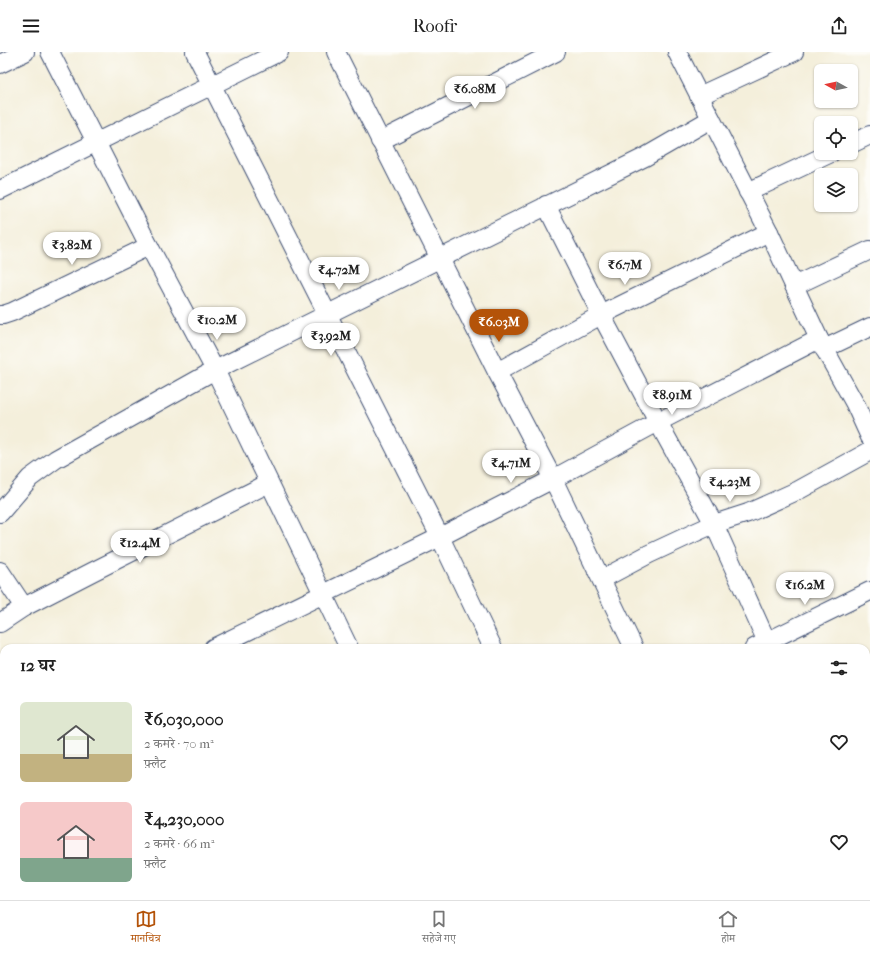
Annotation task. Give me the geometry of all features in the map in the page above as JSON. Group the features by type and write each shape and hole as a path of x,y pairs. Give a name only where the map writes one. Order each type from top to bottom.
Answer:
{"street":[{"path":"0,64 25,52"},
{"path":"50,52 95,142 215,370 347,644"},
{"path":"195,52 326,314 440,537 491,644"},
{"path":"0,190 280,52"},
{"path":"336,52 497,372 553,479 632,644"},
{"path":"380,141 556,52"},
{"path":"677,52 769,232 822,344 855,404 870,436"},
{"path":"699,96 794,52"},
{"path":"0,514 30,478 56,458 215,370 645,157 711,119"},
{"path":"858,141 870,135"},
{"path":"748,192 816,160"},
{"path":"546,205 601,314 714,524 760,644"},
{"path":"497,372 601,314 769,232"},
{"path":"0,315 12,312 149,246"},
{"path":"794,286 870,250"},
{"path":"221,644 440,537 553,479 658,422 822,344 870,327"},
{"path":"602,579 649,554 714,524 748,513 799,490 860,455 870,451"},
{"path":"0,623 24,607 269,483"},
{"path":"0,571 24,607"},
{"path":"762,644 870,591"}]}
